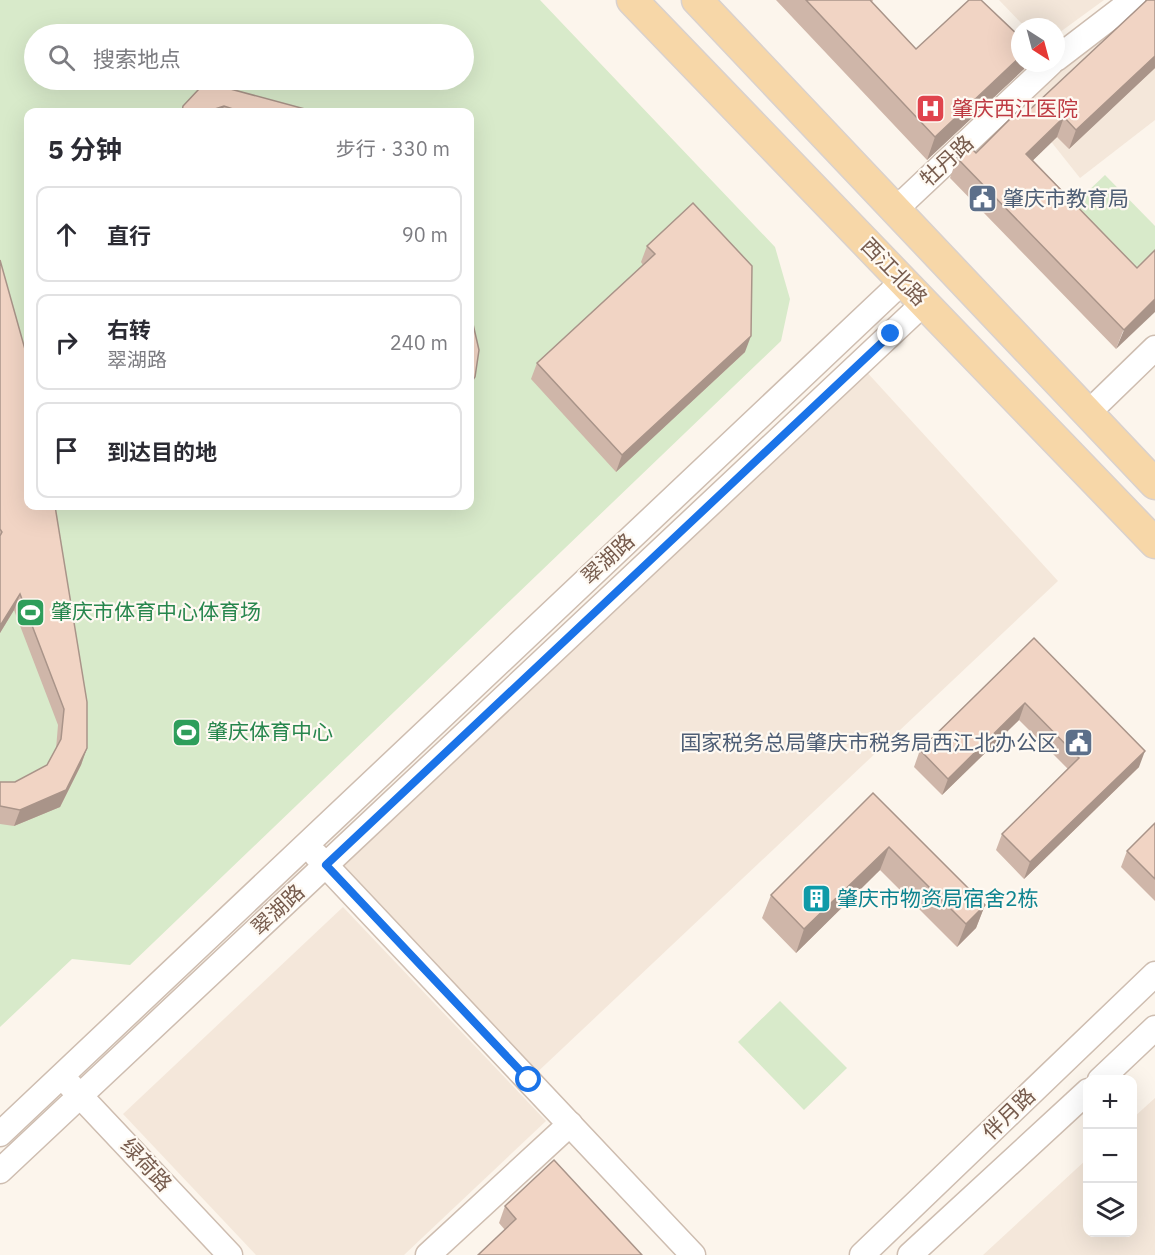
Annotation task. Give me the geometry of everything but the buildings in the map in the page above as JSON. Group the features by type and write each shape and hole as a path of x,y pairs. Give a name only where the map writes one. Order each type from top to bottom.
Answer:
{"main road":[{"name":"西江北路","path":"633,0 1155,543"},
{"name":"西江北路","path":"704,2 895,210 1155,484"}],"street":[{"name":"牡丹路","path":"1065,50 1133,0"},
{"name":"牡丹路","path":"895,210 1038,72"},
{"name":"翠湖路","path":"0,1134 903,281"},
{"name":"翠湖路","path":"0,1171 924,303"},
{"path":"1087,414 1155,348"},
{"path":"306,844 693,1255"},
{"name":"伴月路","path":"862,1255 1155,974"},
{"path":"1105,1075 1155,1028"},
{"name":"绿荷路","path":"62,1076 230,1255"},
{"name":"伴月路","path":"910,1255 1083,1096"},
{"path":"428,1255 570,1124"}],"shaded area":[{"path":"999,0 1104,0 1065,28 1065,18 1016,18"},
{"path":"1147,0 1155,0 1155,120 1080,178 1022,105 1061,72 1065,72 1065,69"},
{"path":"864,369 1058,581 529,1080 328,868"},
{"path":"343,907 546,1121 404,1255 256,1255 123,1114"},
{"path":"1155,1098 1155,1255 983,1255 1083,1163 1083,1237 1137,1237 1137,1114"}],"green space":[{"name":"肇庆体育中心","path":"0,0 540,0 775,247 790,299 781,341 130,965 72,959 0,1027"},
{"path":"1105,175 1155,226 1155,254 1130,278 1066,212"},
{"path":"780,1001 847,1068 804,1110 738,1042"}],"place":[{"name":"肇庆西江医院","path":"931,109"},
{"name":"肇庆市教育局","path":"982,199"},
{"name":"肇庆市体育中心体育场","path":"30,612"},
{"name":"肇庆体育中心","path":"186,732"},
{"name":"国家税务总局肇庆市税务局西江北办公区","path":"1079,743"},
{"name":"肇庆市物资局宿舍2栋","path":"816,899"}],"route":[{"path":"529,1080 326,865 891,334"}]}
